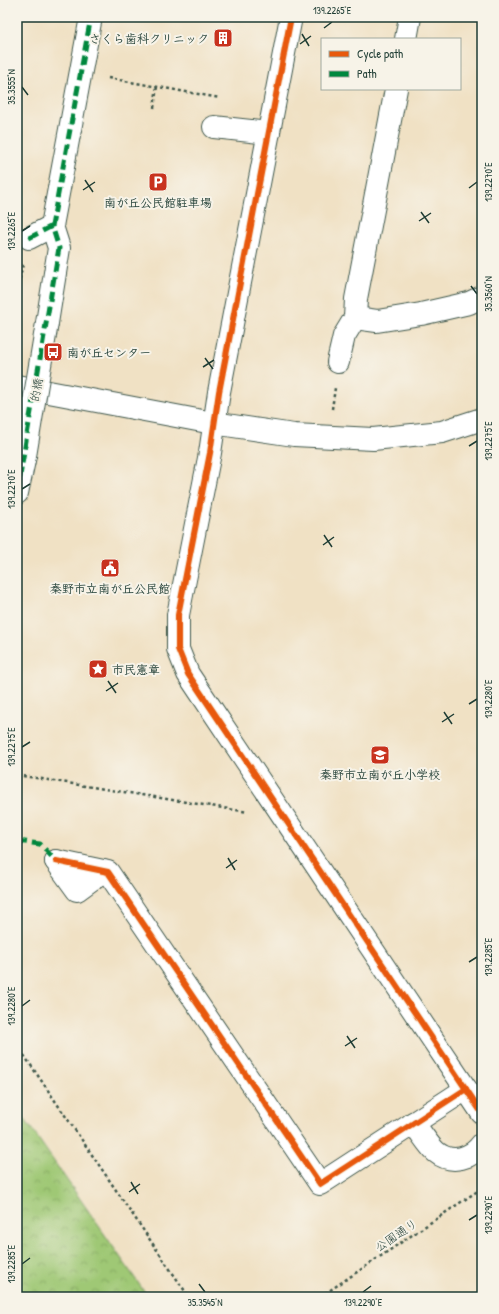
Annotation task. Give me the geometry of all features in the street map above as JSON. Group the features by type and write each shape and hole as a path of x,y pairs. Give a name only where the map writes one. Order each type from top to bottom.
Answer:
{"street":[{"path":"29,238 52,226 91,17"},
{"path":"291,17 213,423 210,453 178,615 178,649 188,674 482,1113"},
{"path":"406,38 410,17"},
{"path":"338,362 344,336 355,318 356,299 396,90"},
{"path":"214,126 269,133"},
{"name":"的橋","path":"17,494 48,324 59,248 52,226"},
{"path":"355,318 378,321 421,314 469,303 482,297"},
{"path":"17,386 213,423 294,435 373,439 442,432 482,419"},
{"path":"103,871 108,872 320,1184 466,1089"},
{"path":"414,1123 437,1153 452,1160 466,1158 476,1153 482,1144"}],"path":[{"path":"80,72 226,99"},
{"path":"154,108 157,86"},
{"path":"17,775 252,813"},
{"path":"17,1045 189,1297"}],"green space":[{"path":"17,1108 148,1297 17,1297"}],"marked path":[{"path":"17,493 59,248 52,226 91,17"},
{"path":"29,238 52,226"},
{"path":"17,841 40,844 56,861"}],"cycle path":[{"path":"291,17 219,392 210,453 178,615 178,649 188,674 482,1113"},
{"path":"56,861 108,872 320,1184 466,1089"}],"place":[{"name":"さくら歯科クリニック","path":"223,38"},
{"name":"南が丘公民館駐車場","path":"158,182"},
{"name":"南が丘センター","path":"53,352"},
{"name":"秦野市立南が丘公民館","path":"110,568"},
{"name":"市民憲章","path":"98,669"},
{"name":"秦野市立南が丘小学校","path":"380,755"}]}
